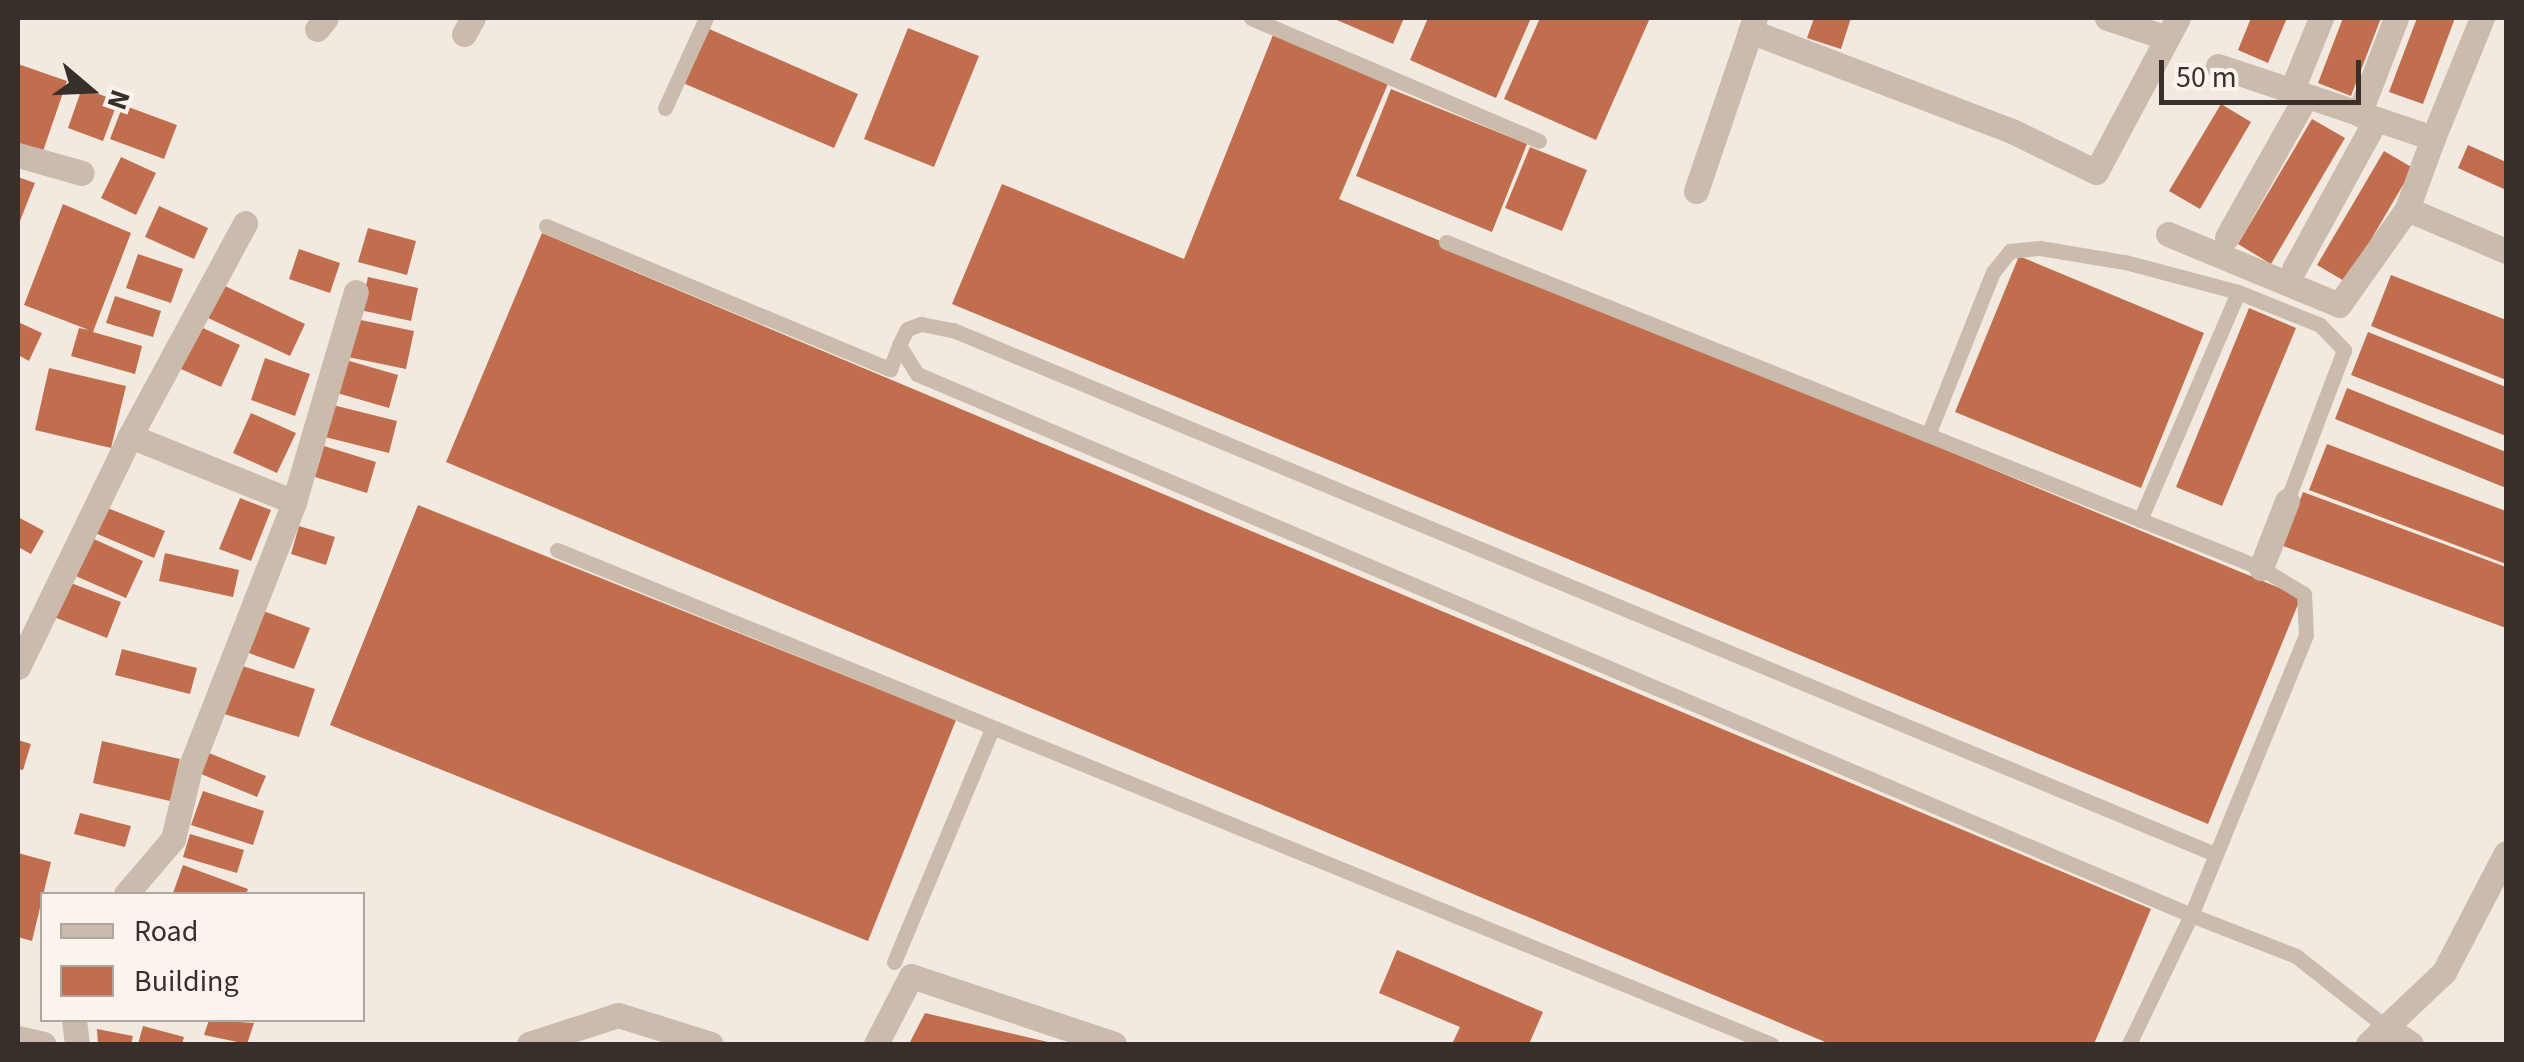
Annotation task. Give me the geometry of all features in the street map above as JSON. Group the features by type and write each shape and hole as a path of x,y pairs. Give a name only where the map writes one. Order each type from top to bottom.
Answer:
{"street":[{"path":"1696,191 1753,24 2012,131 2096,172 2173,28 2107,18"},
{"path":"2226,237 2298,94 2320,18"},
{"path":"2294,269 2368,116 2396,18"},
{"path":"2168,234 2339,305 2407,208 2482,18"},
{"path":"2218,66 2433,138"},
{"path":"18,155 82,173"},
{"path":"2407,208 2506,251"},
{"path":"18,667 130,436 244,224"},
{"path":"128,892 172,839 190,768 294,502 356,292"},
{"path":"130,436 294,502"},
{"path":"2261,568 2286,501"},
{"path":"2377,1036 2444,972 2506,853"},
{"path":"876,1044 911,976 1114,1044"},
{"path":"529,1044 618,1015 712,1044"},
{"path":"2377,1036 2411,1044"},
{"path":"18,1038 43,1044"}],"lane":[{"path":"665,108 706,18"},
{"path":"1251,18 1539,141"},
{"path":"546,226 890,369 907,328 922,324 954,330 2215,854"},
{"path":"1446,242 2261,568 2304,594 2310,618 2191,915 2129,1044"},
{"path":"1928,435 1993,272 2010,251 2040,248 2125,262 2238,292 2320,325 2344,350 2286,501"},
{"path":"2140,520 2238,292"},
{"path":"899,345 917,374 2191,915 2296,956 2377,1036"},
{"path":"557,550 1772,1044"},
{"path":"894,962 992,729"}],"building":[{"path":"1332,18 1404,18 1393,44"},
{"path":"1428,18 1531,18 1496,98 1410,60"},
{"path":"1540,18 1650,18 1596,140 1504,99"},
{"path":"1814,18 1851,18 1841,49 1807,38"},
{"path":"2251,18 2287,18 2268,63 2238,50"},
{"path":"2343,18 2381,18 2351,96 2318,83"},
{"path":"2417,18 2455,18 2423,104 2389,92"},
{"path":"707,28 858,94 834,148 683,83"},
{"path":"908,28 979,56 934,167 864,139"},
{"path":"1275,30 1390,79 1339,199 2301,597 2208,824 952,304 1002,184 1184,259"},
{"path":"18,64 67,81 40,160 18,153"},
{"path":"82,88 118,101 103,141 68,128"},
{"path":"1391,89 1527,144 1492,232 1356,176"},
{"path":"2221,104 2251,122 2200,209 2169,191"},
{"path":"123,105 177,125 164,159 110,139"},
{"path":"2312,119 2345,138 2271,264 2238,244"},
{"path":"2468,145 2506,162 2506,190 2458,168"},
{"path":"1530,147 1587,170 1562,231 1505,208"},
{"path":"2384,151 2413,168 2346,282 2317,265"},
{"path":"121,157 156,173 136,215 101,198"},
{"path":"18,177 35,183 18,226"},
{"path":"63,204 131,233 93,332 142,346 135,374 71,356 79,328 89,330 24,305"},
{"path":"159,206 208,228 194,259 145,237"},
{"path":"368,228 416,241 407,275 358,262"},
{"path":"542,233 2151,909 2094,1044 1830,1044 446,462"},
{"path":"299,249 340,263 330,293 289,279"},
{"path":"138,254 183,269 171,303 126,288"},
{"path":"2019,256 2204,333 2141,488 1955,412"},
{"path":"2391,275 2506,320 2506,380 2371,326"},
{"path":"368,277 418,288 411,321 360,310"},
{"path":"223,285 305,324 290,356 208,318"},
{"path":"115,296 161,311 153,337 106,323"},
{"path":"2249,308 2296,328 2222,506 2176,487"},
{"path":"356,319 414,331 406,369 348,357"},
{"path":"18,322 42,333 29,361 18,355"},
{"path":"192,323 240,345 221,387 172,365"},
{"path":"2368,332 2506,387 2506,436 2351,375"},
{"path":"265,358 310,374 295,416 251,400"},
{"path":"346,360 398,375 389,408 337,393"},
{"path":"49,368 126,386 111,448 35,430"},
{"path":"2347,388 2506,452 2506,488 2335,419"},
{"path":"333,405 397,421 389,453 325,437"},
{"path":"251,413 296,433 277,473 233,453"},
{"path":"2327,444 2506,511 2506,564 2309,490"},
{"path":"324,446 376,462 367,493 315,477"},
{"path":"2303,492 2506,567 2506,628 2283,546"},
{"path":"240,498 271,510 251,561 219,549"},
{"path":"418,505 956,720 868,941 330,725"},
{"path":"105,507 165,531 154,558 95,533"},
{"path":"18,517 44,531 31,554 18,547"},
{"path":"299,526 335,537 326,565 291,554"},
{"path":"87,536 143,561 126,598 71,574"},
{"path":"165,553 239,570 233,597 159,581"},
{"path":"63,580 121,602 107,638 49,615"},
{"path":"258,609 310,628 294,669 243,651"},
{"path":"122,649 197,668 190,694 115,675"},
{"path":"236,664 315,689 299,737 221,713"},
{"path":"18,740 31,744 23,770 18,769"},
{"path":"102,741 180,759 170,801 93,783"},
{"path":"209,753 266,776 257,797 201,774"},
{"path":"203,791 264,811 253,845 191,825"},
{"path":"80,813 131,826 125,847 74,834"},
{"path":"190,834 244,850 237,873 183,857"},
{"path":"18,853 51,862 44,892 40,892 32,941 18,937"},
{"path":"183,865 248,889 247,892 173,892"},
{"path":"1397,950 1543,1012 1529,1044 1452,1044 1460,1027 1379,993"},
{"path":"925,1013 1052,1043 909,1044"},
{"path":"208,1022 254,1023 247,1044 204,1035"},
{"path":"143,1026 184,1037 182,1044 138,1044"},
{"path":"97,1029 133,1036 131,1044 98,1044"}]}
